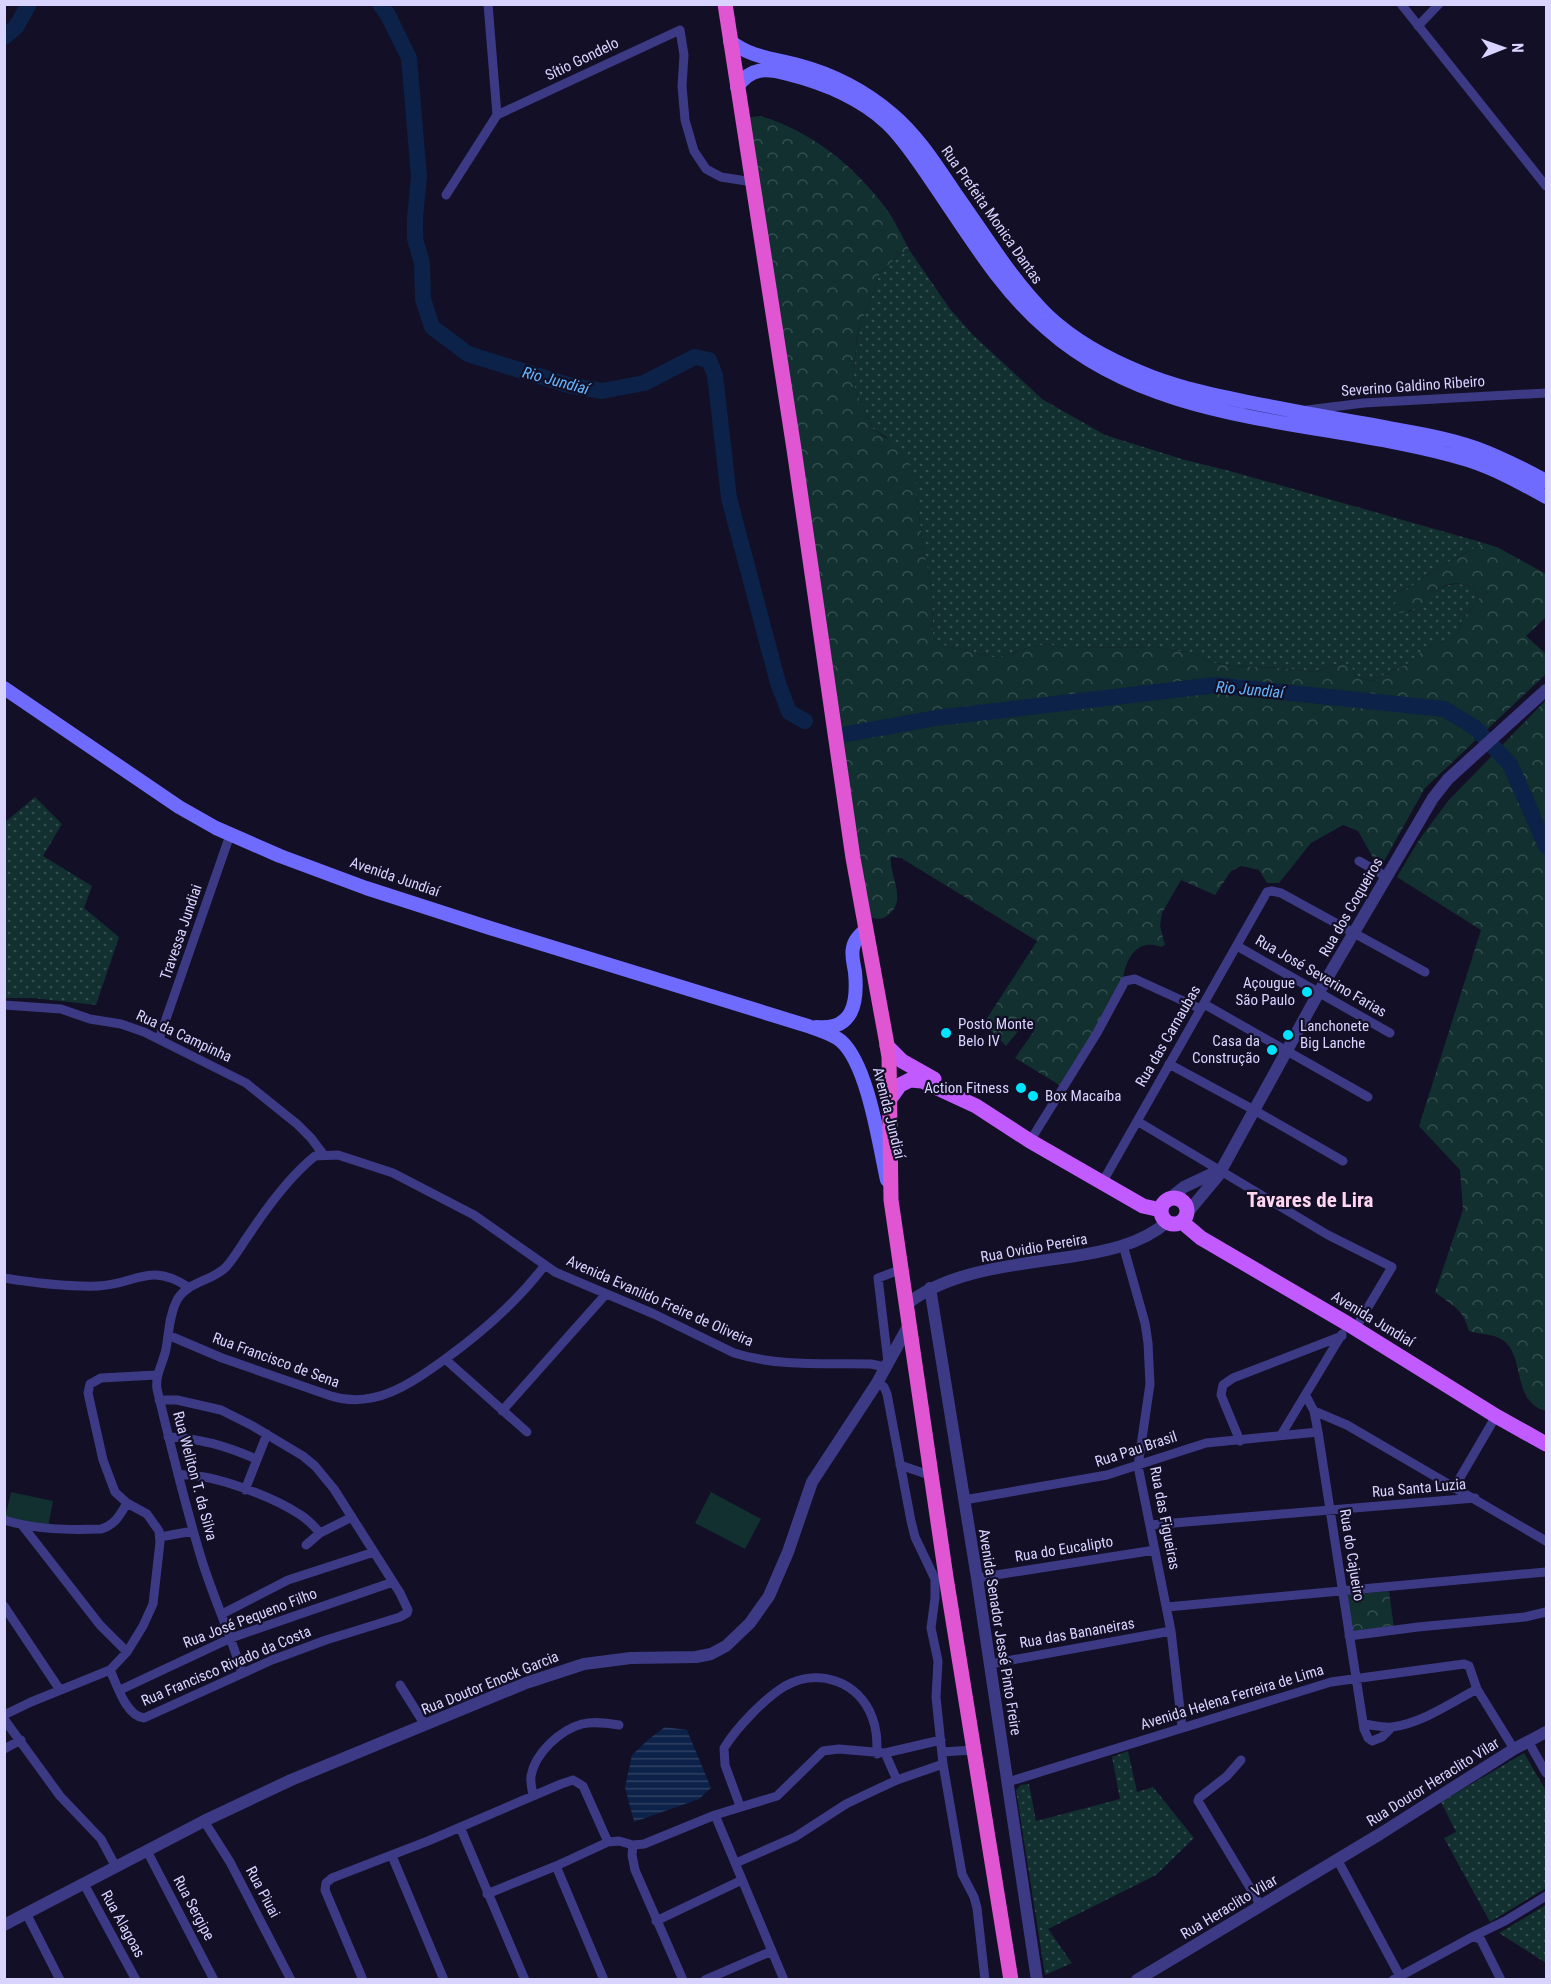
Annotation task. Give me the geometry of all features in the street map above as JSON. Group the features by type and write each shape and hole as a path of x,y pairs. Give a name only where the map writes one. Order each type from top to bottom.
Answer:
{"highway":[{"path":"725,4 793,437 828,692 887,1046 891,1200 932,1476 941,1578 974,1750 1011,1980"}],"main road":[{"name":"Rua Prefeita Monica Dantas","path":"730,41 781,72 818,82 864,105 889,125 918,162 1005,286 1040,324 1076,352 1121,378 1149,390 1243,415 1294,418 1441,438 1502,458 1546,481"},
{"path":"737,87 752,72 768,65"},
{"name":"Rua Prefeita Monica Dantas","path":"1294,418 1468,460 1496,470 1546,497"},
{"name":"Avenida Jundiaí","path":"4,688 179,807 230,835 280,856 377,891 579,957 808,1026 840,1040 857,1064 870,1104 891,1200"},
{"name":"Avenida Jundiaí","path":"808,1026 835,1027 845,1022 850,1014 856,989 852,950 858,936 866,929"},
{"name":"Avenida Jundiaí","path":"887,1046 903,1061 1030,1141 1143,1206 1173,1213 1202,1238 1348,1330 1546,1444"},
{"name":"Avenida Jundiaí","path":"890,1100 900,1085 915,1080 957,1096"}],"street":[{"path":"446,195 497,115 488,4"},
{"path":"1401,4 1546,186"},
{"path":"1418,26 1439,4"},
{"name":"Sítio Gondelo","path":"497,115 680,30 684,55 682,86 685,120 694,151 706,169 721,177 753,182"},
{"name":"Severino Galdino Ribeiro","path":"1294,418 1364,403 1546,392"},
{"name":"Rua dos Coqueiros","path":"1173,1213 1208,1189 1221,1170 1385,876 1433,798 1448,779 1546,690"},
{"name":"Travessa Jundiai","path":"159,1039 230,835"},
{"path":"1359,861 1385,876"},
{"name":"Rua das Carnaubas","path":"1102,1183 1268,892 1277,891 1353,933"},
{"path":"1353,933 1425,972"},
{"name":"Rua José Severino Farias","path":"1237,946 1390,1033"},
{"path":"1030,1141 1097,1034 1128,979 1140,981 1202,1007 1287,1050 1368,1097"},
{"name":"Rua da Campinha","path":"4,1005 75,1012 90,1019 132,1027 159,1039 246,1083 297,1124 312,1138 323,1154"},
{"path":"1169,1064 1343,1161"},
{"path":"1137,1121 1328,1234 1392,1267 1281,1434"},
{"path":"4,1278 99,1286 151,1275 175,1279 188,1287 209,1279 225,1268 257,1222 295,1176 315,1156 323,1154"},
{"name":"Avenida Evanildo Freire de Oliveira","path":"323,1154 356,1159 414,1182 484,1221 565,1277 606,1293 748,1358 789,1363 887,1365"},
{"path":"1173,1213 1184,1187 1221,1170"},
{"name":"Rua Ovidio Pereira","path":"907,1304 930,1288 991,1269 1091,1254 1123,1245 1146,1236 1173,1213"},
{"name":"Rua das Figueiras","path":"1123,1245 1144,1323 1150,1364 1148,1404 1138,1466 1167,1607 1182,1727"},
{"name":"Rua Francisco de Sena","path":"168,1335 222,1358 331,1396 349,1401 369,1399 411,1384 489,1327 545,1265"},
{"path":"887,1365 878,1278 902,1269"},
{"name":"Rua Weliton T. da Silva","path":"188,1287 174,1308 164,1357 156,1375 159,1400 193,1532 242,1673"},
{"name":"Avenida Senador Jessé Pinto Freire","path":"930,1288 977,1578 1037,1980"},
{"path":"502,1411 606,1293"},
{"name":"Rua Doutor Enock Garcia","path":"4,1926 204,1821 300,1776 516,1686 571,1667 607,1660 696,1658 711,1654 726,1646 750,1623 769,1596 788,1552 812,1482 877,1383 910,1323"},
{"path":"1240,1441 1221,1393 1224,1384 1233,1378 1348,1330"},
{"path":"445,1359 526,1432"},
{"path":"4,1715 110,1670 127,1652 144,1626 153,1604 160,1537 156,1526 147,1514 127,1503 115,1492 107,1472 88,1391 90,1384 101,1378 156,1375"},
{"path":"877,1383 884,1388 887,1394 915,1537 941,1578 935,1598 931,1628 938,1661 936,1697 940,1740 962,1874 976,1901 985,1980"},
{"name":"Rua do Cajueiro","path":"1306,1396 1314,1411 1318,1432 1363,1722 1368,1738 1372,1741 1382,1737 1392,1727"},
{"path":"159,1400 177,1400 220,1410 303,1456 315,1466 334,1490 393,1582"},
{"path":"1314,1411 1347,1425 1546,1540"},
{"path":"1454,1488 1496,1416"},
{"name":"Rua Pau Brasil","path":"964,1500 1078,1482 1138,1466 1206,1443 1318,1432"},
{"path":"245,1490 267,1434"},
{"path":"168,1437 202,1439 218,1443 256,1459"},
{"path":"900,1465 932,1476"},
{"path":"178,1475 210,1478 245,1490 300,1514 320,1533"},
{"name":"Rua Santa Luzia","path":"1330,1511 1475,1498"},
{"path":"4,1520 51,1529 102,1529 115,1522 127,1503"},
{"path":"1150,1525 1330,1511"},
{"path":"306,1545 320,1533 352,1517"},
{"path":"22,1525 100,1625 127,1652"},
{"path":"160,1537 193,1532"},
{"name":"Rua do Eucalipto","path":"977,1578 1155,1550"},
{"path":"222,1614 288,1580 374,1552"},
{"path":"1167,1607 1546,1572"},
{"name":"Rua Francisco Rivado da Costa","path":"110,1670 131,1710 137,1717 144,1718 242,1673 326,1640 400,1617 407,1613 408,1608 393,1582"},
{"name":"Rua José Pequeno Filho","path":"120,1690 231,1638 393,1582"},
{"path":"4,1606 60,1690"},
{"path":"1349,1636 1525,1617 1546,1612"},
{"name":"Rua das Bananeiras","path":"990,1664 1171,1631"},
{"name":"Avenida Helena Ferreira de Lima","path":"1008,1782 1331,1682 1465,1664 1469,1666 1478,1689"},
{"path":"740,1806 725,1765 724,1748 751,1716 771,1697 794,1682 821,1677 837,1681 852,1689 865,1702 872,1715 881,1754 897,1780"},
{"path":"400,1685 425,1725"},
{"path":"1363,1722 1392,1727 1418,1719 1478,1689 1514,1749"},
{"path":"4,1719 60,1796 101,1839 116,1867"},
{"path":"533,1795 531,1776 535,1766 545,1750 561,1735 571,1728 590,1723 619,1725"},
{"name":"Rua Doutor Heraclito Vilar","path":"1337,1859 1514,1749 1546,1732"},
{"path":"4,1749 21,1740"},
{"path":"487,1894 608,1842 619,1841 644,1845 715,1815 777,1796 824,1751 839,1749 881,1754 940,1740"},
{"path":"1528,1741 1546,1773"},
{"path":"942,1752 974,1750"},
{"path":"1241,1760 1198,1801 1261,1906"},
{"path":"736,1863 795,1837 846,1804 897,1780 943,1764"},
{"path":"363,1980 330,1902 325,1885 332,1878 392,1856 570,1780 578,1782 589,1797 608,1842"},
{"path":"715,1815 784,1980"},
{"name":"Rua Piuai","path":"204,1821 230,1862 291,1980"},
{"path":"460,1827 525,1980"},
{"path":"633,1845 632,1856 635,1870 683,1980"},
{"name":"Rua Sergipe","path":"147,1851 214,1980"},
{"path":"392,1856 444,1980"},
{"path":"1337,1859 1399,1978 1474,1936 1506,1921 1546,1896"},
{"name":"Rua Heraclito Vilar","path":"1137,1980 1337,1859"},
{"path":"556,1866 604,1980"},
{"path":"656,1921 742,1880"},
{"name":"Rua Alagoas","path":"84,1884 136,1980"},
{"path":"26,1913 60,1980"},
{"path":"981,1932 1004,1929"},
{"path":"1474,1936 1481,1940 1502,1980"},
{"path":"705,1980 772,1951"}],"green space":[{"path":"760,116 779,122 814,140 845,164 885,207 910,251 899,255 880,273 857,335 853,382 873,429 900,448 916,481 924,551 932,590 933,638 942,645 996,658 1048,644 1065,648 1156,647 1191,652 1210,662 1232,666 1315,672 1342,662 1351,666 1356,676 1371,681 1409,663 1434,644 1448,641 1458,633 1462,620 1479,599 1474,588 1449,584 1418,606 1398,613 1395,603 1397,592 1412,586 1437,568 1484,543 1499,548 1546,574 1546,617 1526,636 1546,654 1546,674 1425,788 1383,863 1375,861 1358,831 1343,825 1311,843 1279,883 1267,883 1259,870 1241,866 1231,871 1215,895 1181,880 1162,913 1160,926 1165,945 1161,947 1143,946 1131,955 1127,962 1122,988 1061,1086 1015,1058 1034,1031 1024,1024 1006,1046 984,1023 1037,941 901,858 891,857 897,895 894,909 880,919 866,915 818,640 737,119"},
{"path":"910,251 950,309 972,334 1042,399 1105,435 1185,460 1484,543 1437,568 1412,586 1397,592 1409,612 1431,594 1446,586 1454,584 1474,588 1479,599 1462,620 1458,633 1448,641 1434,644 1422,651 1409,663 1371,681 1356,676 1351,666 1342,662 1315,672 1232,666 1210,662 1191,652 1156,647 1065,648 1048,644 996,658 942,645 933,638 932,590 924,551 916,481 886,437 873,429 853,382 857,335 880,273 899,255"},
{"path":"1546,700 1546,1411 1535,1406 1527,1397 1522,1387 1513,1352 1506,1343 1497,1337 1469,1331 1460,1312 1435,1292 1463,1210 1460,1170 1419,1126 1481,930 1397,877 1419,840 1448,801"},
{"path":"35,797 62,824 43,856 92,886 84,908 119,937 96,1005 33,998 5,998 5,822"},
{"path":"11,1492 53,1501 48,1528 5,1518"},
{"path":"711,1492 761,1519 745,1549 695,1523"},
{"path":"1389,1591 1394,1628 1352,1632 1346,1595"},
{"path":"1128,1751 1137,1792 1153,1787 1194,1838 1156,1875 1048,1929 1072,1963 1045,1975 1016,1790 1021,1785 1029,1784 1036,1821 1120,1799 1112,1757"},
{"path":"1524,1753 1546,1791 1546,1888 1490,1922 1444,1838 1456,1832 1441,1802"},
{"path":"1546,1905 1546,1963 1499,1933"}],"water":[{"path":"665,1727 687,1730 711,1788 699,1799 634,1822 625,1787 632,1755"}],"waterway":[{"name":"Rio Jundiaí","path":"4,37 16,27 29,4"},
{"name":"Rio Jundiaí","path":"380,4 388,15 409,58 419,177 415,239 422,263 423,299 432,327 468,354 568,385 602,391 644,383 695,357 709,360 715,375 729,498 778,683 789,712 805,721"},
{"name":"Rio Jundiaí","path":"847,734 936,718 1216,685 1444,709 1474,727 1510,764 1546,846"}],"place":[{"name":"Açougue São Paulo","path":"1307,992"},
{"name":"Posto Monte Belo IV","path":"946,1033"},
{"name":"Lanchonete Big Lanche","path":"1288,1035"},
{"name":"Casa da Construção","path":"1272,1050"},
{"name":"Action Fitness","path":"1021,1088"},
{"name":"Box Macaíba","path":"1033,1096"}],"district":[{"name":"Tavares de Lira","path":"1310,1200"}]}
